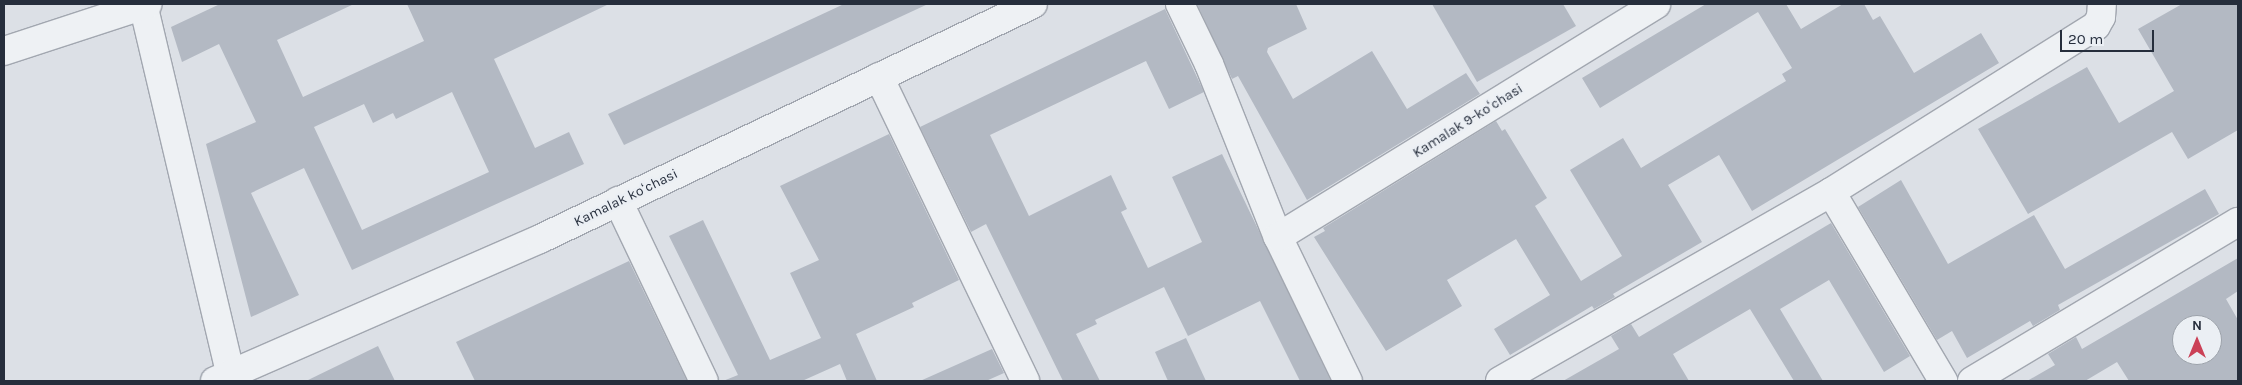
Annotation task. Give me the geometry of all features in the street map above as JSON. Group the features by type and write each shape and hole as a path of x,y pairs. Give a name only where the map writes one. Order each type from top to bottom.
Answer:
{"street":[{"path":"4,51 144,4 228,379"},
{"name":"Kamalak koʻchasi","path":"228,379 618,202 1033,4"},
{"path":"1180,4 1209,64 1278,237 1348,381"},
{"name":"Kamalak 9-koʻchasi","path":"1278,237 1656,4"},
{"path":"1500,381 1832,192 2096,26 2101,17 2102,4"},
{"path":"879,77 1025,381"},
{"path":"1832,192 1943,381"},
{"path":"618,202 704,381"},
{"path":"1972,381 2238,222"}],"building":[{"path":"220,4 354,4 277,40 303,97 424,41 407,4 609,4 494,59 535,148 569,132 584,164 352,270 304,168 251,193 299,295 251,317 206,144 256,122 219,44 182,62 171,27","holes":["452,92 489,172 362,230 314,127 364,104 373,123 393,113 396,119"]},
{"path":"844,4 928,4 624,145 608,114"},
{"path":"1197,4 1296,4 1307,29 1268,48 1267,52 1293,99 1372,51 1407,109 1466,73 1480,94 1307,200 1238,76 1232,79"},
{"path":"1432,4 1563,4 1576,26 1477,82"},
{"path":"1706,4 1786,4 1801,29 1843,4 1864,4 1873,20 1880,16 1914,73 1981,33 1999,63 1752,211 1719,155 1668,185 1702,242 1613,294 1615,297 1594,309 1592,306 1510,355 1494,329 1550,295 1516,239 1447,280 1462,306 1386,351 1314,237 1325,231 1323,228 1496,121 1502,131 1505,129 1547,198 1535,206 1581,281 1622,256 1570,170 1623,138 1641,168 1786,81 1782,74 1792,68 1758,12 1600,108 1582,78"},
{"path":"2182,4 2238,4 2238,130 2188,159 2172,132 2028,214 1978,129 2087,67 2119,123 2174,91 2138,29"},
{"path":"1165,9 1204,92 1169,109 1146,61 990,135 1029,216 1111,175 1127,209 1121,212 1148,268 1202,242 1172,177 1222,154 1331,381 1300,381 1260,301 1188,336 1164,287 1095,320 1097,324 1076,334 1100,381 1063,381 986,224 971,232 920,127"},
{"path":"889,134 959,280 912,303 914,307 856,334 877,381 847,381 840,364 802,381 723,381 738,375 669,236 703,220 770,360 821,338 790,273 819,260 780,186"},
{"path":"1901,180 1948,264 2034,215 2065,269 2205,189 2219,214 2058,305 2060,310 2033,326 2030,321 1967,358 1952,331 1937,340 1858,207"},
{"path":"1831,223 1910,356 1884,372 1829,280 1780,309 1823,381 1794,381 1750,309 1673,354 1689,381 1563,381 1619,349 1611,336 1631,324 1639,337"},
{"path":"2238,258 2238,291 2226,299 2238,320 2238,381 2129,381 2117,362 2085,381 2027,381 2055,365 2048,354 2076,337 2082,349"},
{"path":"629,261 687,381 475,381 456,342"},
{"path":"1186,338 1206,381 1168,381 1155,352"},
{"path":"378,346 395,381 306,381"},
{"path":"992,349 1004,373 986,381 920,381"}]}
